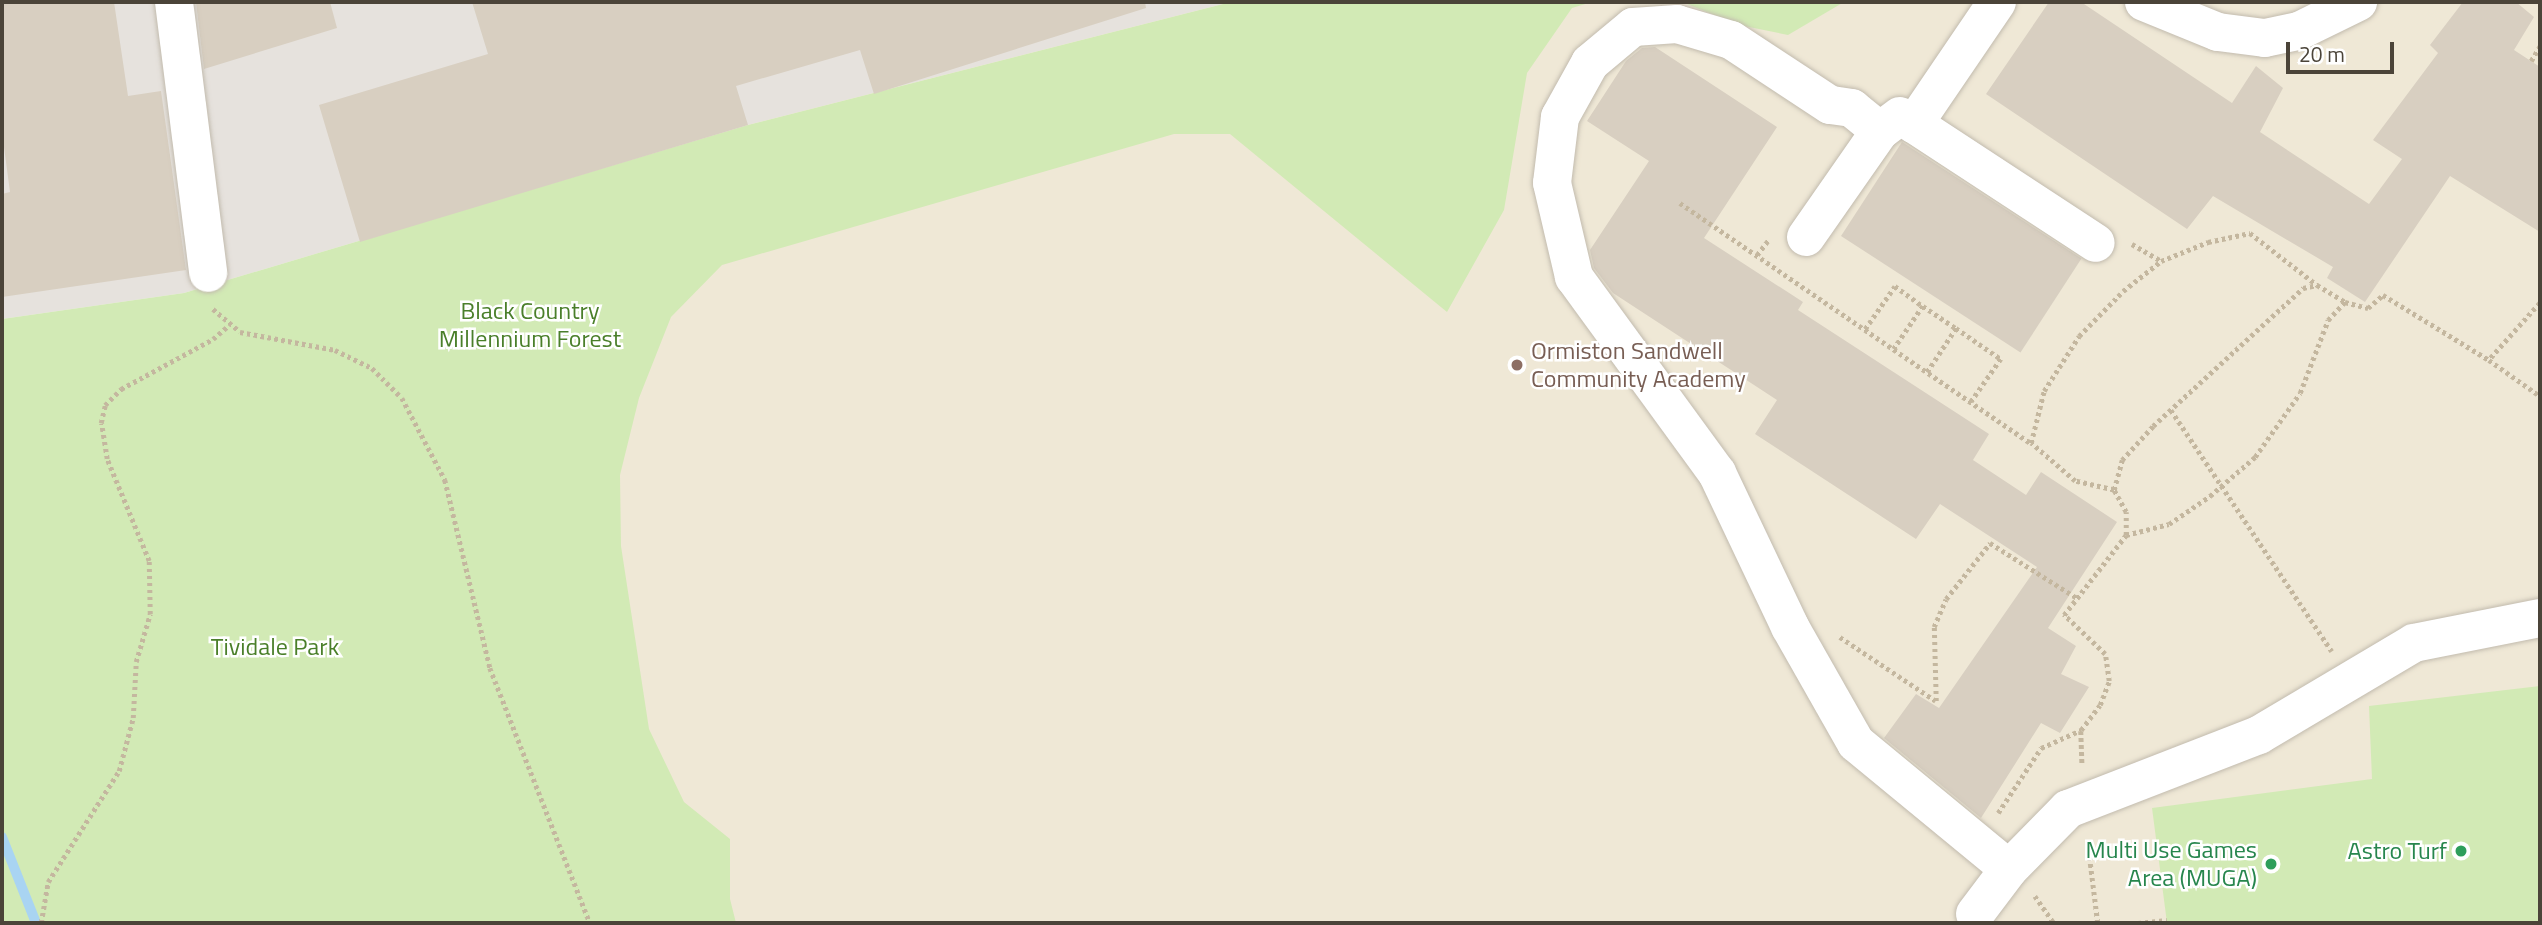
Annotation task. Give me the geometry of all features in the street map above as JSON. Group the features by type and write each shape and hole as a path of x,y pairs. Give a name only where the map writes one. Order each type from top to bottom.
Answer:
{"lane":[{"path":"174,2 208,273"},
{"path":"1806,237 1997,2"},
{"path":"2144,2 2218,32 2264,38 2300,31 2358,2"},
{"path":"2020,880 1856,743 1790,627 1717,473 1574,277 1552,183 1560,117 1590,64 1633,27 1677,24 1731,40 1830,105 1852,108 1897,127 2095,243"},
{"path":"1975,914 2020,880 2068,809 2259,735 2414,643 2540,618"}],"path":[{"path":"2531,61 2540,46"},
{"path":"1680,202 2031,443 2074,481 2114,490"},
{"path":"2031,443 2044,391 2080,336 2123,291 2161,261 2208,242 2250,233 2317,285 2345,302 2368,308 2383,295 2489,360 2540,396"},
{"path":"208,273 212,308 228,326 272,340 335,350 372,369 402,398 445,480 490,668 590,923"},
{"path":"2126,535 2126,512 2114,490 2122,460 2171,410 2303,288 2317,285"},
{"path":"1865,329 1895,286 1956,328 2001,359 1971,402"},
{"path":"1993,821 2041,748 2081,730 2100,705 2109,681 2105,654 2064,615 2126,535 2169,524 2224,485 2255,457 2300,393 2328,320 2345,302"},
{"path":"2489,360 2540,303"},
{"path":"1894,349 1923,306"},
{"path":"41,923 48,882 119,771 133,718 136,662 150,614 149,561 107,459 101,423 105,405 121,389 213,339 228,326"},
{"path":"1927,372 1956,328"},
{"path":"2171,410 2224,485 2335,654"},
{"path":"1832,632 1936,701 1934,626 1946,598 1990,542 2077,598"},
{"path":"2020,880 2054,923"},
{"path":"2138,923 2166,920"}],"shaded area":[{"path":"2,2 1231,2 748,125 184,293 2,319"},
{"name":"Ormiston Sandwell Community Academy","path":"1231,2 2540,2 2540,923 621,923 462,208 748,125"}],"green space":[{"name":"Tividale Park","path":"1231,2 1592,2 1572,8 1527,73 1504,210 1447,312 1230,134 1174,134 722,265 671,317 639,398 620,475 621,546 649,729 684,802 730,839 730,899 736,923 2,923 2,319 184,293 748,125"},
{"path":"1682,2 1844,2 1788,35 1739,25"},
{"path":"2540,686 2540,923 2167,923 2152,808 2372,779 2369,706"}],"building":[{"path":"2,2 114,2 128,96 161,91 186,270 2,297 2,194 10,192 2,132"},
{"path":"196,2 330,2 337,28 204,69"},
{"path":"472,2 1145,2 1146,8 874,94 860,50 736,86 748,125 360,242 319,105 488,54"},
{"path":"2049,2 2081,2 2232,103 2256,66 2283,88 2260,132 2369,204 2402,159 2373,140 2438,53 2430,45 2463,2 2516,2 2534,17 2514,50 2540,67 2540,232 2450,176 2365,302 2327,278 2333,267 2213,196 2187,229 1986,94"},
{"path":"1655,47 1777,127 1704,238 1803,302 1798,310 1989,434 1973,460 2026,495 2041,472 2117,522 2048,628 2076,646 2061,674 2089,687 2060,733 2041,723 1981,818 1884,738 1916,694 1939,708 2037,567 1940,504 1916,539 1755,434 1777,400 1613,293 1594,268 1590,250 1649,161 1587,121 1626,61 1642,48"},
{"path":"1902,142 2081,259 2020,352 1841,236"}],"waterway":[{"path":"2,837 36,923"}],"place":[{"name":"Ormiston Sandwell Community Academy","path":"1517,365"},
{"name":"Astro Turf","path":"2461,851"},
{"name":"Multi Use Games Area (MUGA)","path":"2271,864"}],"park label":[{"name":"Black Country Millennium Forest","path":"530,325"}]}
